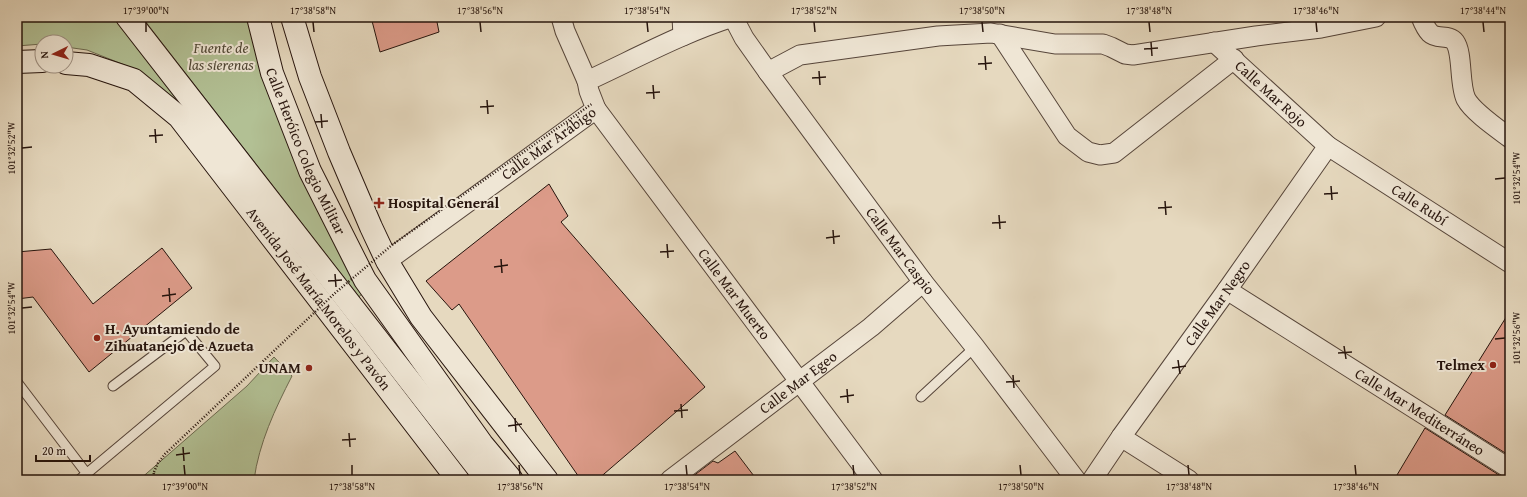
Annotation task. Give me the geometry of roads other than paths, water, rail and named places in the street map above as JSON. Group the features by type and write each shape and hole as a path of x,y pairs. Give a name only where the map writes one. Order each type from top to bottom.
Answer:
{"main road":[{"name":"Avenida José María Morelos y Pavón","path":"127,17 487,480"},
{"name":"Calle Heróico Colegio Militar","path":"258,17 272,73 310,172 365,280 482,444"},
{"path":"292,17 310,77 371,227 387,261 421,316 547,480"},
{"path":"17,62 34,61"},
{"name":"Avenida José María Morelos y Pavón","path":"74,64 89,65 134,80 179,118 458,480"},
{"path":"334,320 351,304"},
{"path":"503,423 482,444 512,480"}],"street":[{"path":"561,17 565,31 587,81"},
{"path":"682,17 684,36"},
{"name":"Calle Mar Arábigo","path":"387,261 594,106 587,81 711,24 733,17"},
{"name":"Calle Mar Caspio","path":"733,17 744,38 923,282 975,347 1076,480"},
{"path":"765,67 800,55 938,36 990,33 1055,44 1103,44 1125,54 1133,55 1214,42 1321,28 1376,17"},
{"path":"1421,17 1428,32 1433,36 1448,37 1455,42 1458,49 1466,99 1472,108 1510,138"},
{"path":"1000,34 1067,136 1088,152 1100,155 1114,153 1234,59"},
{"name":"Calle Mar Rojo","path":"1214,42 1328,146"},
{"name":"Calle Mar Muerto","path":"594,106 873,480"},
{"name":"Calle Rubí","path":"1328,146 1510,263"},
{"name":"Calle Mar Negro","path":"1092,480 1328,146"},
{"name":"Calle Mar Egeo","path":"670,480 799,380 871,327 923,282"},
{"name":"Calle Mar Mediterráneo","path":"1227,290 1510,469"},
{"path":"1121,437 1189,480"}],"lane":[{"path":"79,480 214,366 186,331 113,386"},
{"path":"921,397 975,347"},
{"path":"17,382 87,474"}],"place":[{"name":"Hospital General","path":"379,203"},
{"name":"H. Ayuntamiendo de Zihuatanejo de Azueta","path":"97,338"},
{"name":"Telmex","path":"1493,365"},
{"name":"UNAM","path":"309,368"}],"park label":[{"name":"Fuente de las sierenas","path":"221,56"}]}
